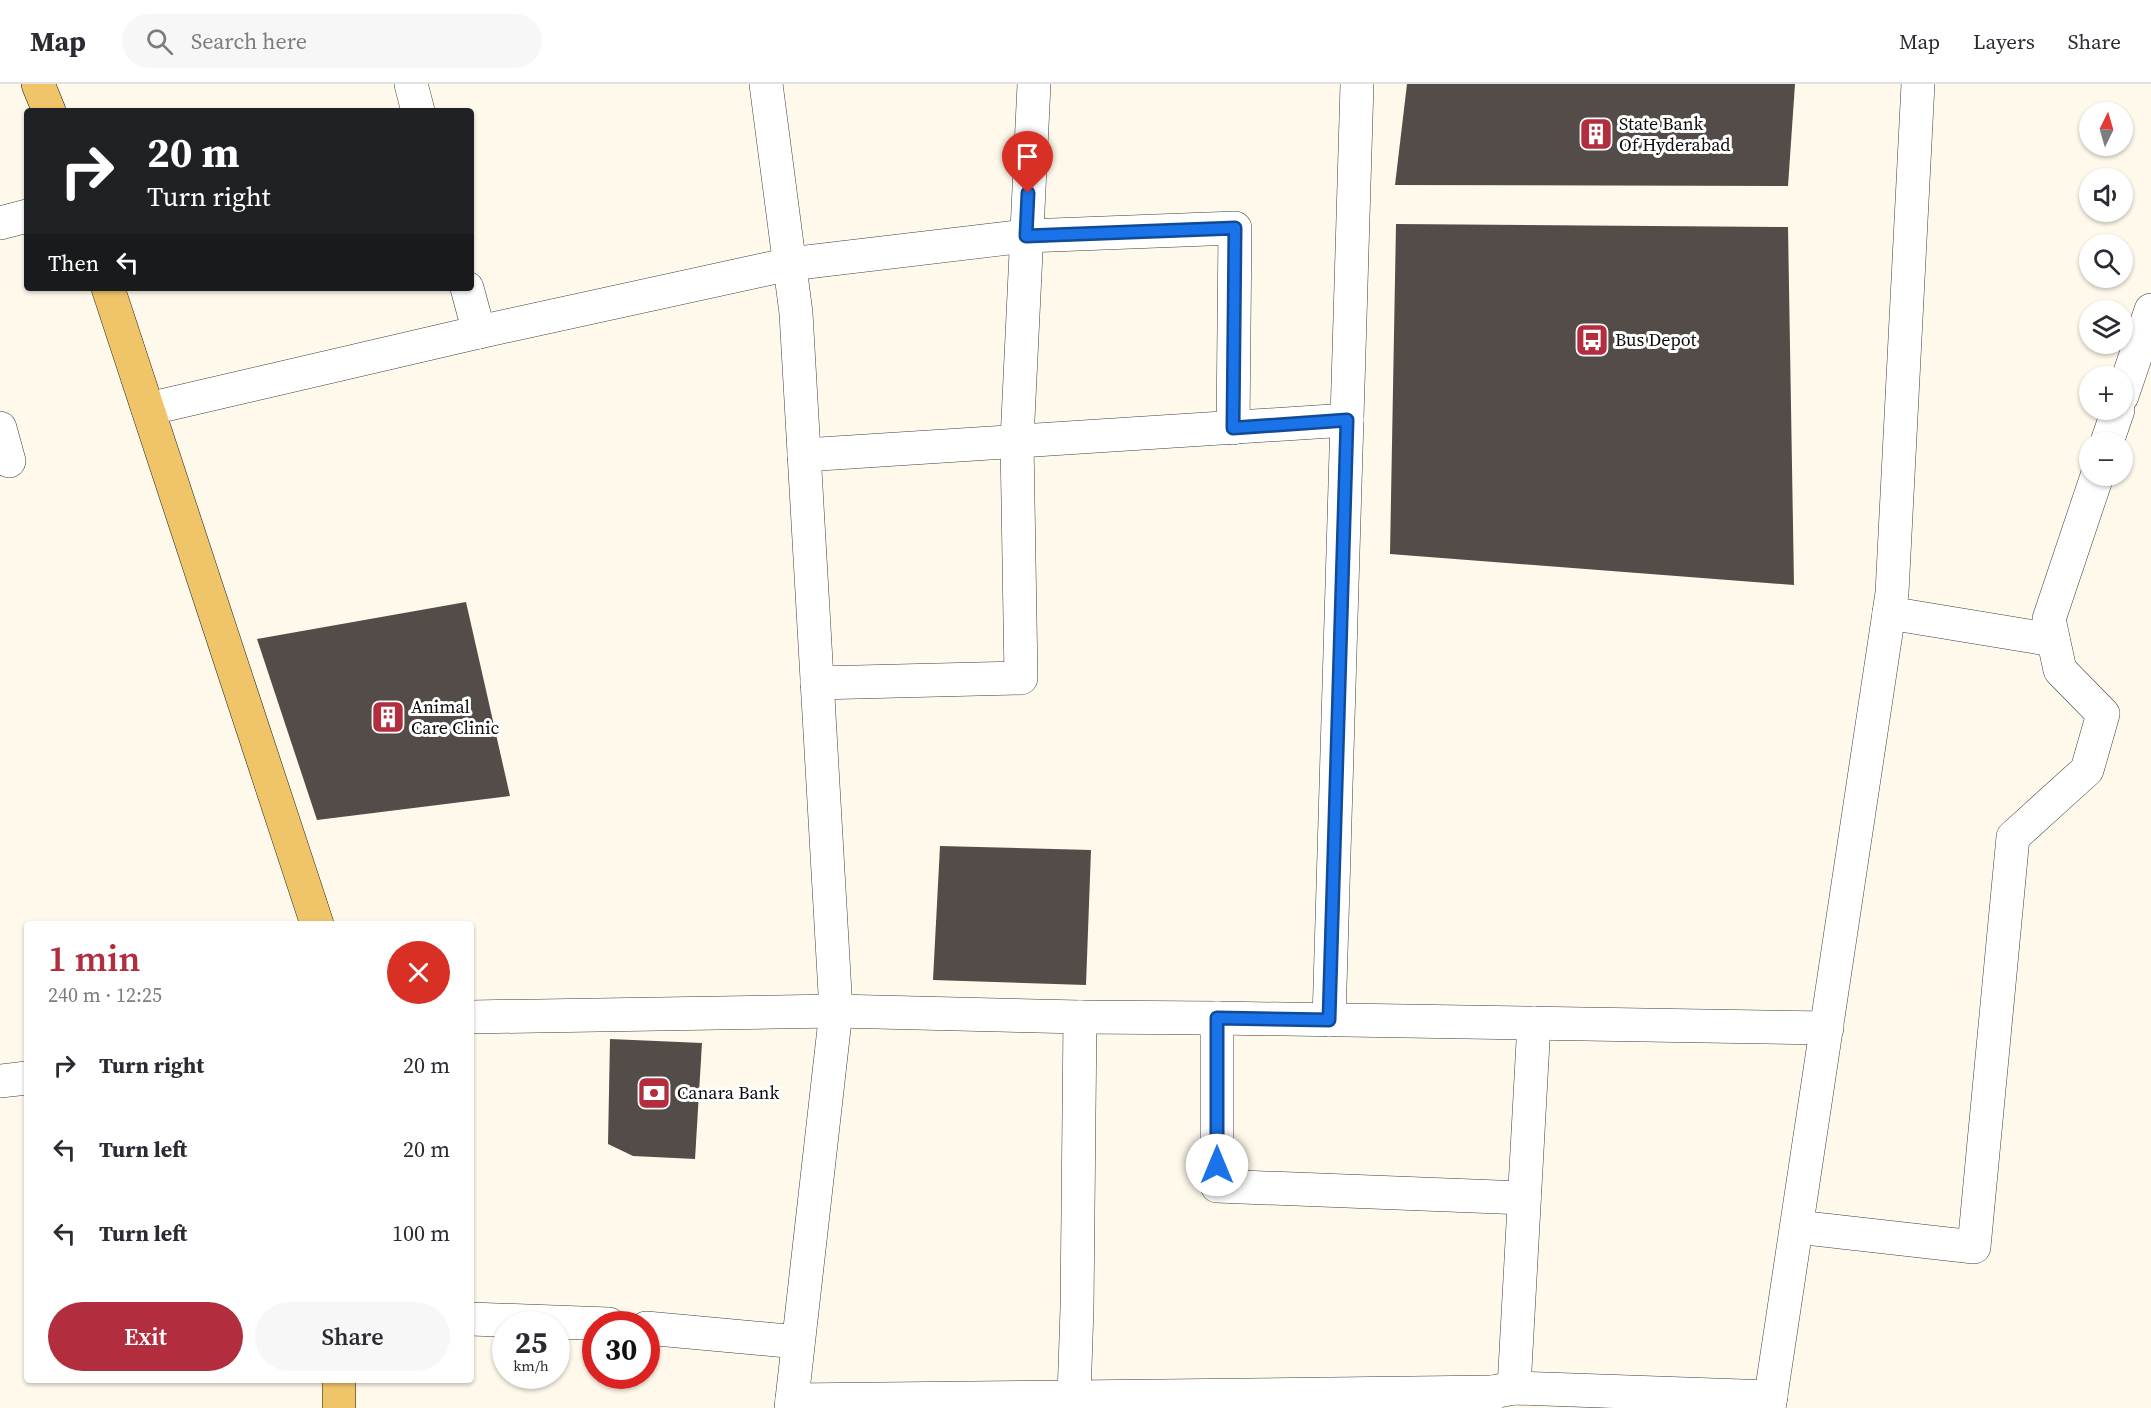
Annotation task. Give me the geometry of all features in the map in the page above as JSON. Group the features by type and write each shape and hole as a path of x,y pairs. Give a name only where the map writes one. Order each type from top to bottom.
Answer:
{"main road":[{"path":"38,84 48,108"},
{"path":"109,291 316,921"},
{"path":"339,1383 339,1408"}],"street":[{"path":"411,84 417,108"},
{"path":"766,84 796,313 836,1011 791,1404 1074,1396 1499,1396 1770,1403 1892,593 1918,84"},
{"path":"817,683 1021,678 1017,441 1034,84"},
{"path":"1329,1020 1357,84"},
{"path":"0,223 24,217"},
{"path":"147,409 479,332 790,264 1026,236 1235,228 1233,428"},
{"path":"468,291 479,332"},
{"path":"2132,366 2151,310"},
{"path":"804,455 1347,420"},
{"path":"0,428 9,461"},
{"path":"1797,1227 1974,1247 2013,837 2087,770 2103,714 2060,670 2049,619 2094,486"},
{"path":"1889,614 2053,640"},
{"path":"474,1017 836,1011 1080,1017 1827,1028"},
{"path":"1074,1396 1080,1017"},
{"path":"1217,1018 1217,1186 1524,1198"},
{"path":"1499,1396 1524,1198 1534,1023"},
{"path":"0,1081 24,1078"},
{"path":"474,1319 582,1323"},
{"path":"660,1329 798,1342"}],"building":[{"name":"State Bank Of Hyderabad","path":"1407,84 1795,84 1788,186 1395,185"},
{"path":"1396,224 1788,227 1794,585 1390,554"},
{"name":"Animal Care Clinic","path":"466,602 510,796 317,820 257,639"},
{"path":"940,846 1091,850 1086,985 933,980"},
{"name":"Canara Bank","path":"610,1039 702,1043 695,1159 633,1156 608,1144"}],"place":[{"name":"State Bank Of Hyderabad","path":"1596,134"},
{"name":"Bus Depot","path":"1592,340"},
{"name":"Animal Care Clinic","path":"388,717"},
{"name":"Canara Bank","path":"654,1093"}],"route":[{"path":"1028,193 1026,236 1235,228 1233,428 1347,420 1329,1020 1217,1018 1217,1165"}]}
